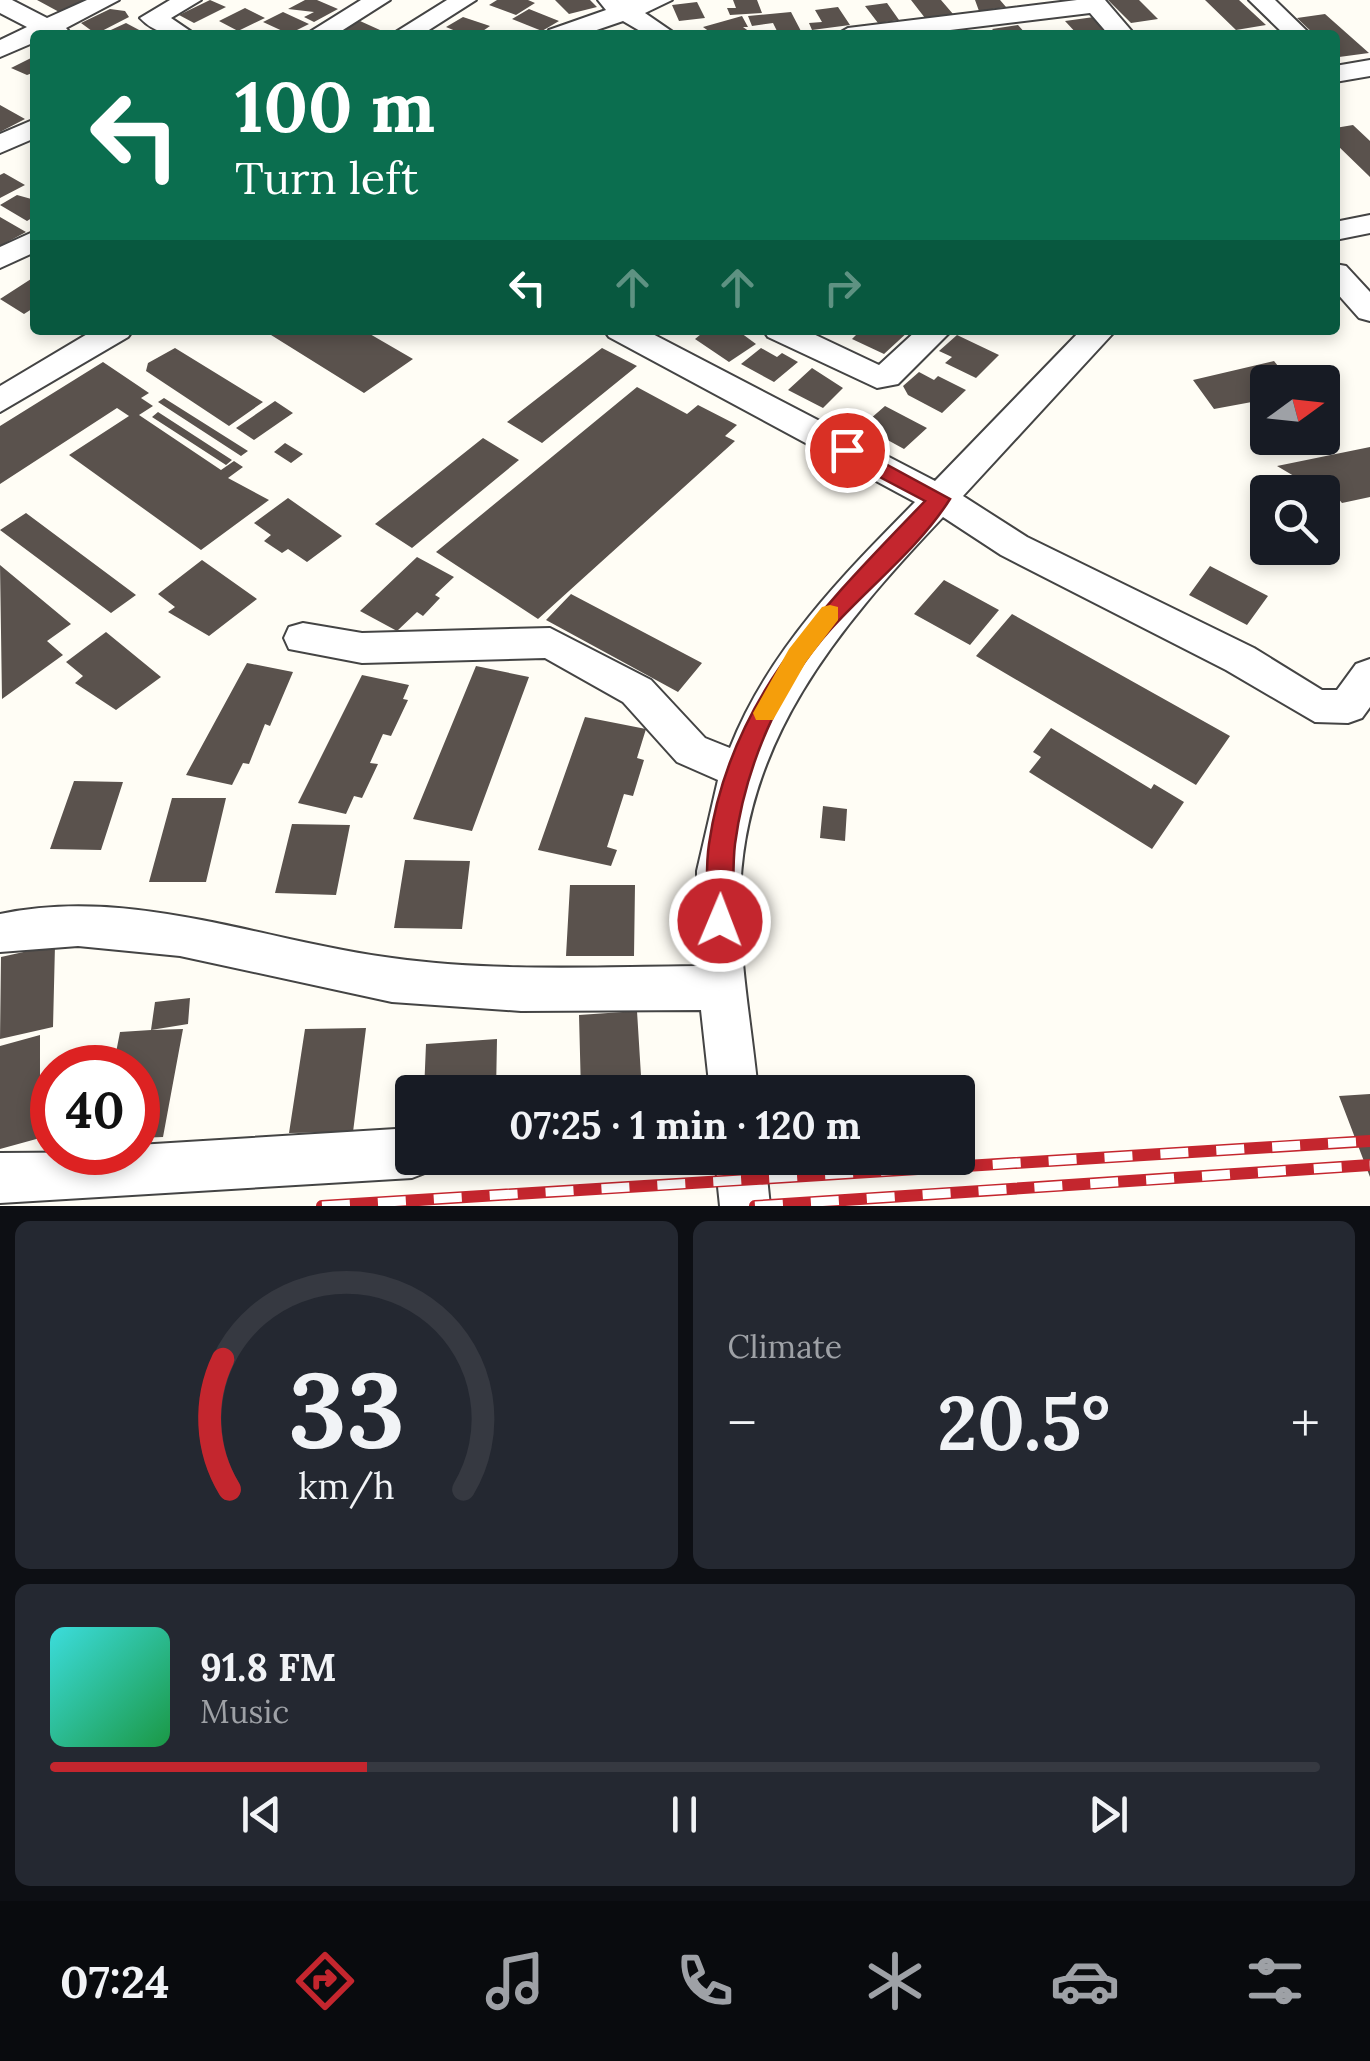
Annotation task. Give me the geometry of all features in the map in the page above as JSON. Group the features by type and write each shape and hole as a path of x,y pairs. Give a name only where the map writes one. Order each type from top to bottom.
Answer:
{"street":[{"path":"55,30 107,0"},
{"path":"175,30 152,18 189,0"},
{"path":"412,30 464,0"},
{"path":"567,30 612,6 660,0"},
{"path":"1261,0 1294,30"},
{"path":"324,30 365,2 405,30"},
{"path":"909,30 1024,6 1094,2 1119,30"},
{"path":"0,3 51,30"},
{"path":"612,6 657,30"},
{"path":"1024,6 1044,30"},
{"path":"0,49 30,39"},
{"path":"1340,72 1370,68"},
{"path":"0,145 30,130"},
{"path":"1340,229 1370,224"},
{"path":"0,260 30,243"},
{"path":"1340,278 1370,311"},
{"path":"0,401 109,335"},
{"path":"629,335 940,499 1014,546 1240,659 1315,706 1348,707 1370,675"},
{"path":"789,335 877,377 888,376 931,335"},
{"path":"732,1075 724,988 722,845 750,742 798,655 854,587 1092,335"},
{"path":"304,638 362,648 550,643 637,690 692,750 741,771"},
{"path":"4,933 78,926 180,935 392,980 521,989 724,988"},
{"path":"0,1178 395,1155"},
{"path":"741,1175 744,1206"}],"building":[{"path":"37,0 88,0 61,13"},
{"path":"210,0 226,7 194,23 179,15"},
{"path":"305,0 317,0 338,9 314,22 304,17 314,12 288,9"},
{"path":"497,0 535,3 516,15 489,5"},
{"path":"555,0 590,0 597,7 569,14"},
{"path":"733,0 757,0 762,13 730,15 727,8 736,8"},
{"path":"911,0 941,0 953,14 925,18"},
{"path":"975,0 1000,0 1006,7 979,11"},
{"path":"1108,0 1139,0 1158,19 1131,23"},
{"path":"1205,0 1239,0 1266,25 1236,30"},
{"path":"697,2 705,18 679,21 672,5"},
{"path":"887,3 899,20 878,23 865,6"},
{"path":"838,7 850,25 812,30 809,23 822,22 815,10"},
{"path":"245,8 265,18 240,30 219,21"},
{"path":"110,9 125,11 129,17 104,30 91,30 81,23"},
{"path":"529,9 559,21 540,30 512,19"},
{"path":"283,12 309,24 297,30 280,30 263,22"},
{"path":"791,12 800,30 776,30 773,23 752,26 748,16"},
{"path":"1325,14 1369,53 1340,57 1340,30 1310,30 1297,18"},
{"path":"742,16 748,27 707,30 703,27"},
{"path":"463,17 490,26 484,30 446,27"},
{"path":"1094,17 1106,30 1073,30 1065,21"},
{"path":"360,21 380,30 344,30"},
{"path":"126,23 139,30 111,30"},
{"path":"1018,25 1022,30 993,30"},
{"path":"30,58 30,74 11,68"},
{"path":"0,105 25,119 0,132"},
{"path":"1353,125 1370,141 1370,177 1340,148 1340,127"},
{"path":"4,173 25,185 0,198 0,175"},
{"path":"17,195 30,199 30,219 27,221 0,205"},
{"path":"0,217 26,232 0,246"},
{"path":"30,280 30,310 24,314 0,299"},
{"path":"271,335 372,335 413,359 364,393"},
{"path":"700,335 744,335 756,344 729,362 695,339"},
{"path":"856,335 905,335 884,354 852,339"},
{"path":"957,335 999,355 976,378 945,363 952,357 939,351"},
{"path":"175,348 263,402 229,426 146,371 148,363"},
{"path":"602,348 637,366 542,443 507,422"},
{"path":"761,348 798,362 774,382 741,364"},
{"path":"103,362 149,393 141,398 153,406 139,415 221,470 234,461 243,467 228,478 269,500 201,550 69,455 129,416 117,408 0,484 0,426"},
{"path":"1250,367 1250,402 1214,409 1193,380"},
{"path":"812,368 843,388 823,408 788,390"},
{"path":"919,372 934,380 938,376 966,390 942,413 908,395 903,386"},
{"path":"637,387 687,414 698,405 737,425 725,436 735,441 538,619 436,552"},
{"path":"164,398 248,451 241,456 158,402"},
{"path":"275,401 293,413 254,440 236,428"},
{"path":"885,406 927,428 904,449 862,426"},
{"path":"158,412 232,460 226,465 152,417"},
{"path":"483,438 519,460 412,548 375,524"},
{"path":"285,443 303,454 291,463 274,452"},
{"path":"1370,447 1370,497 1342,503 1340,475 1292,475 1277,466 1340,455"},
{"path":"288,498 342,536 307,562 288,549 282,553 264,541 271,535 254,523"},
{"path":"26,513 136,595 111,613 0,530"},
{"path":"417,557 454,577 435,595 440,598 423,616 417,612 397,631 360,611"},
{"path":"202,560 257,599 209,636 168,612 175,607 158,594"},
{"path":"0,565 71,624 47,641 63,655 2,699"},
{"path":"1210,566 1268,596 1247,625 1189,595"},
{"path":"944,580 999,610 970,645 914,614"},
{"path":"571,594 702,663 678,692 546,620"},
{"path":"1012,614 1230,736 1196,785 976,656"},
{"path":"106,632 161,677 116,710 75,683 83,676 66,662"},
{"path":"247,663 293,672 270,726 265,724 249,764 243,763 232,785 186,775"},
{"path":"476,666 529,677 472,831 413,819"},
{"path":"362,675 409,685 403,699 408,700 391,736 383,734 370,763 378,764 362,798 354,796 346,814 298,803"},
{"path":"585,717 646,729 637,758 644,760 633,796 624,794 607,847 617,850 611,866 538,850"},
{"path":"1051,728 1151,789 1154,784 1184,802 1152,849 1029,772 1041,757 1033,752"},
{"path":"74,781 123,782 101,850 50,849"},
{"path":"172,798 226,798 206,882 149,882"},
{"path":"823,806 847,809 845,841 820,838"},
{"path":"292,824 350,825 336,895 275,893"},
{"path":"405,860 470,861 462,929 394,928"},
{"path":"570,885 635,885 634,956 566,956"},
{"path":"55,945 53,1027 0,1039 1,957"},
{"path":"190,998 188,1024 151,1030 155,1002"},
{"path":"637,1011 641,1075 581,1075 579,1015"},
{"path":"366,1028 353,1132 289,1133 305,1029"},
{"path":"183,1029 163,1137 160,1137 160,1045 117,1045 120,1032"},
{"path":"40,1035 40,1045 30,1045 30,1141 0,1149 0,1046"},
{"path":"497,1039 496,1075 425,1075 426,1044"},
{"path":"1370,1094 1370,1177 1339,1096"}],"railway":[{"path":"322,1206 1370,1141"},
{"path":"755,1206 1370,1165"}],"slow traffic":[{"path":"765,713 798,655 830,614"}],"route":[{"path":"720,921 722,845 736,787 750,742 777,688 818,627 940,499 847,450"}]}
